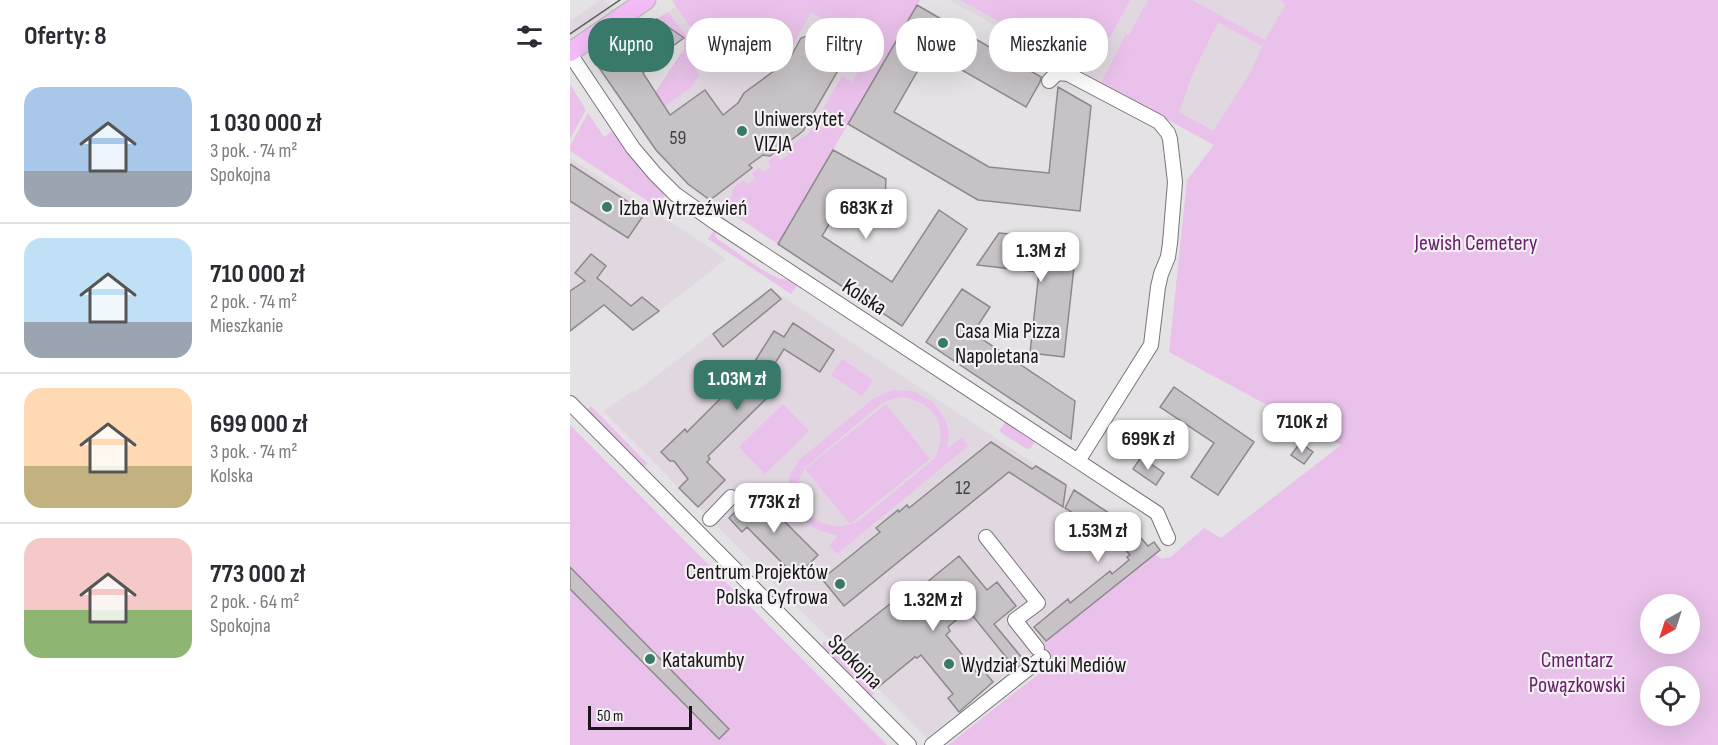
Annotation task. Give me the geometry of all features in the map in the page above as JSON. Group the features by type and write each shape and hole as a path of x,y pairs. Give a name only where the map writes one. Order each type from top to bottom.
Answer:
{"main road":[{"path":"570,53 646,0"}],"street":[{"name":"Kolska","path":"570,53 633,148 675,194 1157,513 1168,538"},
{"path":"1049,81 1057,73 1068,74 1159,122 1170,139 1175,182 1168,257 1161,274 1150,350 1117,397 1078,460"},
{"name":"Spokojna","path":"570,403 909,745"},
{"path":"710,519 731,497"},
{"path":"932,745 1040,653 1015,620 1038,603 986,537"}],"shaded area":[{"path":"600,0 605,0 612,9 598,18 588,18 588,25 570,37 570,21"},
{"path":"685,0 920,0 910,18 896,18 896,41 884,62 884,18 805,18 805,72 878,72 778,244 688,184 656,150 636,121 669,72 674,72 674,64 684,49 684,38 674,31 674,18 658,18"},
{"path":"949,0 1308,0 1214,145 1081,72 1108,72 1108,18 989,18 989,22"},
{"path":"570,158 726,259 648,320 607,286 570,313"},
{"path":"771,289 1133,529 1154,554 927,738 603,411 633,391 635,392"}],"green space":[{"path":"920,0 910,18 896,18 896,41 884,62 884,18 821,18 811,12 808,18 805,18 805,23 793,45 793,18 686,18 686,21 672,1"},
{"path":"960,0 1130,0 1108,41 1108,18 993,18"},
{"name":"Jewish Cemetery","path":"1148,0 1192,0 1265,40 1286,4 1279,0 1718,0 1718,745 948,745 1050,665 1040,646 1154,554 1162,559 1171,557 1204,528 1221,538 1341,445 1169,352 1187,180 1214,145 1101,83 1126,34 1129,35","holes":["1218,22 1262,46 1251,72 1213,131 1179,112 1193,73"]},
{"path":"668,12 673,18 659,18"},
{"path":"674,20 686,36 686,72 697,72 699,75 690,88 664,107 655,93 669,72 674,72 674,64 684,49 684,38 674,31"},
{"path":"858,72 878,72 778,244 720,206 731,198 733,188 743,180 747,185 755,179 752,174 759,168 763,172 771,167 768,162 776,155 780,160 788,155 785,149 808,134 842,76 852,82"},
{"path":"570,84 586,110 570,139"},
{"path":"588,113 604,137 614,130 662,192 664,196 657,207 570,151 570,146"},
{"path":"715,229 716,238 753,264 776,277 795,283 797,286 791,294 708,239"},
{"path":"842,359 873,380 862,396 831,375"},
{"path":"892,390 913,391 933,402 945,419 949,433 947,449 962,437 968,446 837,554 829,545 838,536 818,530 803,520 790,501 789,477 799,460 873,399","holes":["903,397 924,405 937,418 941,436 935,458 859,521 845,526 832,526 809,514 802,504 799,493 800,480 806,467 882,403"]},
{"path":"783,404 809,431 765,474 739,447"},
{"path":"886,404 930,459 850,524 805,469"},
{"path":"591,406 648,464 644,467 587,410"},
{"path":"1006,421 1034,440 1030,449 999,431"},
{"path":"570,425 887,745 570,745"},
{"path":"824,641 875,694 871,696 822,646"}],"building":[{"path":"917,5 939,18 909,18"},
{"path":"674,31 684,38 674,45"},
{"path":"805,37 805,72 837,72 803,131 770,156 763,155 749,165 752,168 710,200 688,184 656,150 602,72 644,72 670,115 705,90 723,115 738,103 744,93 773,72 793,72 793,53 801,38"},
{"path":"977,40 989,47 989,72 1032,72 1041,77 1026,107 965,72 977,72"},
{"path":"896,41 896,72 917,72 894,112 989,167 1049,173 1058,87 1091,106 1080,211 978,200 848,124 878,72 884,72 884,62"},
{"path":"833,150 886,179 884,218 846,196 822,236 892,282 939,210 967,229 902,326 778,244"},
{"name":"Izba Wytrzeźwień","path":"570,164 645,213 628,238 570,201"},
{"path":"999,233 1077,240 1064,357 1030,353 1039,272 977,265"},
{"path":"591,254 606,266 597,278 631,306 642,297 659,311 633,330 604,305 570,331 570,291 585,281 575,273"},
{"path":"771,289 781,299 723,347 713,334"},
{"path":"962,289 990,307 973,333 1075,401 1071,439 926,342"},
{"path":"793,323 834,350 820,372 784,349 762,384 771,394 708,456 710,459 707,462 725,480 698,507 679,488 688,479 674,461 670,461 661,452 685,429 687,432 739,380 737,378 746,369 748,372 774,331 784,337"},
{"path":"1174,387 1254,442 1218,495 1191,477 1214,443 1160,407"},
{"path":"991,442 1032,469 1036,466 1066,485 1063,507 1009,472 844,606 822,579 880,532 876,528 898,510 899,512 907,505 909,508"},
{"path":"1300,443 1313,452 1304,464 1291,455"},
{"path":"1141,457 1164,473 1156,485 1133,469"},
{"path":"1074,490 1133,529 1148,546 1154,542 1160,550 1046,641 1034,627 1068,599 1070,603 1110,571 1112,574 1129,560 1127,557 1130,555 1120,543 1065,508"},
{"path":"755,492 818,555 796,577 747,527 742,532 729,518"},
{"path":"959,556 987,590 997,582 1016,606 994,624 1023,659 1014,667 968,610 948,627 950,631 946,635 978,674 983,670 993,682 959,712 948,698 953,694 921,655 915,657 877,688 837,646 900,596 904,601"},
{"name":"Katakumby","path":"570,567 729,729 719,739 570,589"}],"tram line":[{"path":"570,34 620,0"}],"place":[{"name":"Uniwersytet VIZJA","path":"742,131"},
{"name":"Izba Wytrzeźwień","path":"607,207"},
{"name":"Casa Mia Pizza Napoletana","path":"943,343"},
{"name":"Centrum Projektów Polska Cyfrowa","path":"840,584"},
{"name":"Katakumby","path":"650,659"},
{"name":"Wydział Sztuki Mediów","path":"949,664"}],"park label":[{"name":"Cmentarz Powązkowski","path":"1577,672"}]}
